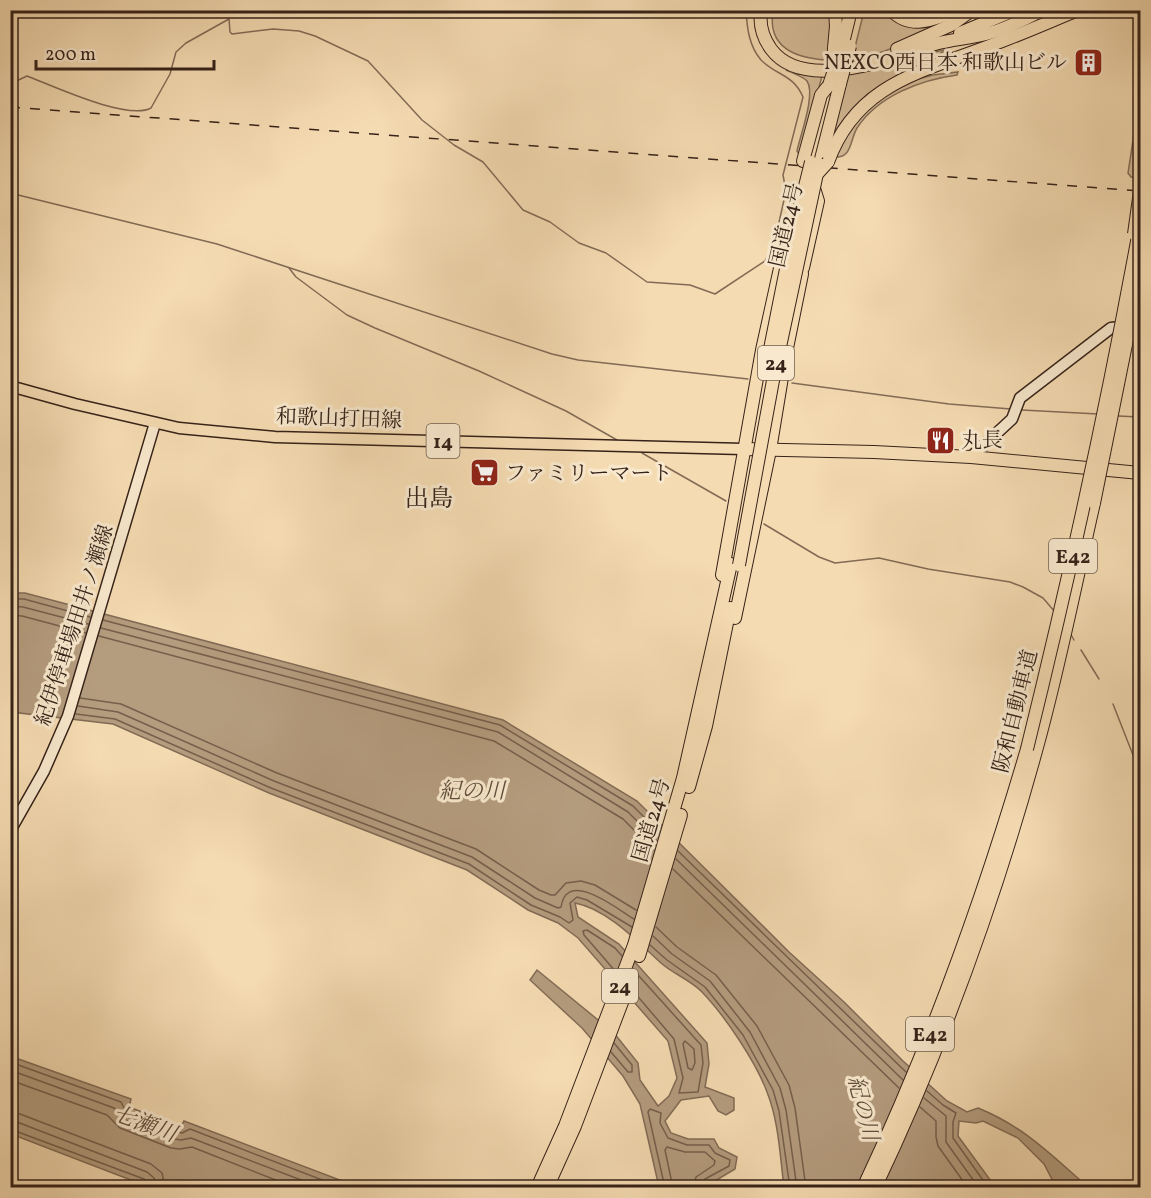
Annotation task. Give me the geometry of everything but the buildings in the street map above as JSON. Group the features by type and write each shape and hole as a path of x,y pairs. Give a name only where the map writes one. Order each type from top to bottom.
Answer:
{"highway":[{"path":"761,10 761,26 768,44 782,60 798,67 828,70 879,63 1015,10"},
{"path":"769,10 770,30 779,46 791,56 808,62 832,63 874,57 899,49 953,15 984,10"},
{"path":"835,10 836,26 842,47"},
{"name":"国道24号","path":"537,1188 565,1126 624,975 687,782 713,652 735,565 813,188 816,164 851,10"},
{"name":"国道24号","path":"835,85 833,72 860,10"},
{"path":"891,10 899,17 914,22 928,21 972,10"},
{"path":"930,67 996,44 1078,10"},
{"path":"1137,10 1140,14"},
{"path":"816,164 862,106 894,84 930,67 967,45 1038,12"},
{"path":"922,48 994,32"},
{"name":"国道24号","path":"547,1188 575,1126 648,931 718,673 792,239 799,206 816,164"},
{"name":"24","path":"770,450 786,353 818,201 813,188"},
{"path":"1114,363 1140,191"},
{"name":"阪和自動車道","path":"1032,749 1114,363 1140,225"},
{"name":"24","path":"743,449 784,250 792,239"},
{"name":"24","path":"798,256 802,274"},
{"name":"阪和自動車道","path":"874,1188 949,1016 1032,749 1094,503 1140,275"},
{"path":"1094,503 1140,306"},
{"path":"735,565 731,524 743,449 874,452 1140,473"},
{"path":"735,565 754,524 770,450"},
{"name":"阪和自動車道","path":"863,1188 922,1055 992,878"}],"main road":[{"path":"971,458 1012,419 1020,398 1111,328 1140,325"},
{"name":"和歌山打田線","path":"10,386 154,427 202,432 275,437 743,449"},
{"name":"紀伊停車場田井ノ瀬線","path":"10,831 50,759 72,702 154,427"}],"shaded area":[{"path":"773,11 831,11 831,44 826,60 804,57 786,49 775,34 772,24"},
{"path":"864,11 887,11 909,26 935,28 885,51 852,59"},
{"path":"948,49 903,76 830,146 849,72"},
{"path":"786,70 799,74 822,76 807,134 799,154 797,151 809,105 809,87 805,79"},
{"path":"958,72 957,75 929,81 888,98 876,107 857,128 847,152 840,157 834,157 847,128 881,96 918,79"},
{"path":"1140,94 1140,158 1137,178 1131,177 1128,173"}],"water":[{"name":"紀の川","path":"11,593 25,593 503,720 637,801 789,952 947,1101 967,1112 978,1108 1010,1124 1037,1143 1088,1187 1056,1187 1044,1164 1018,1138 983,1121 976,1123 959,1121 958,1136 993,1187 784,1187 771,1103 762,1080 730,1026 698,988 666,967 610,919 587,906 575,903 578,917 619,944 707,1043 709,1064 705,1087 734,1098 734,1110 726,1115 718,1111 709,1096 681,1100 665,1121 671,1133 688,1139 714,1139 719,1148 737,1157 735,1169 705,1187 659,1187 640,1104 623,1076 582,1028 530,980 537,970 614,1033 638,1063 640,1080 658,1106 669,1096 677,1078 668,1041 578,938 558,923 528,910 467,870 269,793 113,724 11,712"},
{"name":"七瀬川","path":"10,1056 131,1099 129,1107 181,1127 184,1121 353,1185 353,1187 149,1187 11,1134"}],"waterway":[{"path":"10,84 27,76 90,101 140,111 151,108 170,74 176,52 186,43 229,19 232,34 273,29 299,31 368,61 422,120 454,145 483,162 523,210 550,222 579,243 606,253 647,282 690,285 715,294 765,261 775,240 786,191 783,175 803,97 790,79 767,65 757,55 749,36 746,10"},
{"path":"10,193 217,244 552,354 578,360 748,379"},
{"path":"289,268 296,277 347,315 566,411 617,440"},
{"path":"792,383 949,404 1011,409"},
{"path":"1022,410 1098,414"},
{"path":"1118,416 1140,417"},
{"path":"642,453 726,501"},
{"path":"764,524 819,557 835,563 879,558 928,569 1010,582 1043,598 1055,612"},
{"path":"1070,633 1074,640"},
{"path":"1081,650 1099,679"},
{"path":"1113,704 1133,755 1140,759"}],"railway":[{"path":"10,107 1140,191"}],"place":[{"name":"NEXCO西日本 和歌山ビル","path":"1088,62"},
{"name":"丸長","path":"940,440"},
{"name":"ファミリーマート","path":"484,473"}],"district":[{"name":"出島","path":"429,498"}]}
